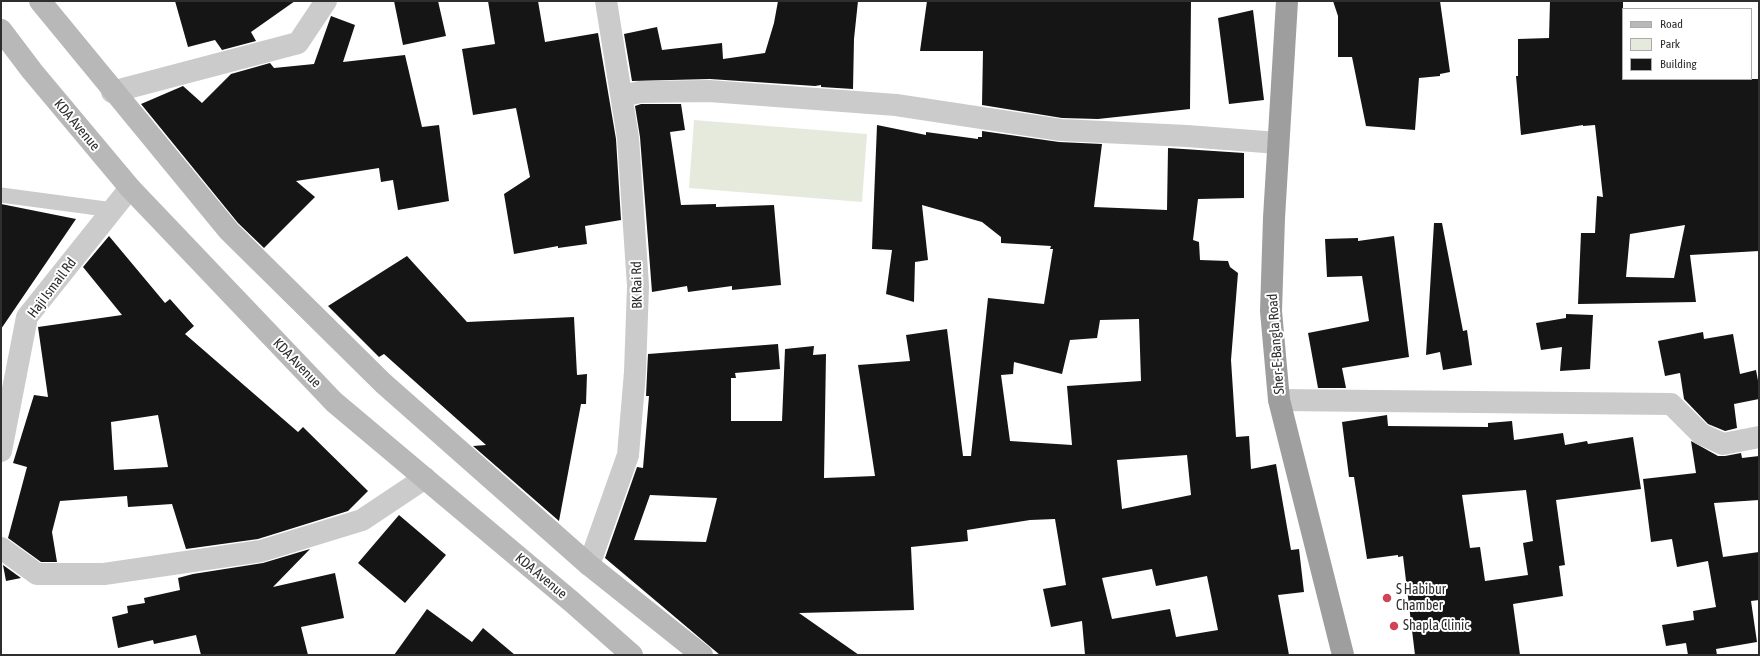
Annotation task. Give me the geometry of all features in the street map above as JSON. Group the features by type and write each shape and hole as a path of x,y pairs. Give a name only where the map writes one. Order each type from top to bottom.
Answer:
{"highway":[{"name":"Sher-E-Bangla Road","path":"1288,1 1278,143 1271,311 1279,400 1343,655"}],"main road":[{"path":"40,1 112,92 228,231 383,383 589,565 702,655"},
{"name":"KDA Avenue","path":"1,30 32,71 130,188 334,402 572,602 632,655"}],"street":[{"path":"112,92 298,43 326,1"},
{"name":"BK Rai Rd","path":"589,565 628,455 635,372 638,286 628,138 606,1"},
{"path":"622,96 640,92 717,92 896,105 1061,130 1194,136 1278,143"},
{"name":"Haji Ismail Rd","path":"1,451 27,317 130,188"},
{"path":"1279,400 1671,404 1701,434 1722,444 1759,437"},
{"path":"1,548 37,574 104,574 261,551 362,520 425,478"}],"lane":[{"path":"1,195 113,210"}],"green space":[{"path":"694,120 867,134 862,202 689,188"}],"building":[{"path":"175,1 295,1 251,32 256,41 222,50 215,40 188,47"},
{"path":"394,1 438,1 446,36 403,45"},
{"path":"488,1 538,1 545,42 598,33 616,139 621,220 585,226 587,244 558,248 558,246 514,254 504,194 530,177 516,108 473,115 462,49 495,44"},
{"path":"778,1 858,1 854,39 853,89 821,87 821,85 815,86 710,79 632,81 624,34 657,27 662,50 722,43 723,59 765,53 774,23"},
{"path":"927,1 1191,1 1190,109 1098,119 1062,118 982,105 983,51 920,51"},
{"path":"1333,1 1440,1 1450,72 1440,74 1440,76 1419,78 1415,130 1366,126 1352,57 1338,57 1338,16"},
{"path":"1550,1 1623,1 1622,80 1759,79 1759,251 1690,255 1696,302 1578,304 1581,233 1595,233 1597,196 1603,197 1595,125 1583,125 1521,135 1516,76 1518,76 1518,39 1549,38","holes":["1685,225 1674,278 1626,277 1630,234"]},
{"path":"1253,10 1264,100 1229,104 1218,18"},
{"path":"331,16 355,25 343,62 405,55 422,127 439,125 449,201 398,210 393,180 381,182 379,168 296,181 315,197 264,248 238,223 141,104 183,86 202,103 231,74 270,63 274,68 314,64"},
{"path":"641,104 681,104 685,130 670,132 681,205 716,204 716,207 774,205 781,285 732,290 732,286 688,292 687,286 652,292 640,137 635,106"},
{"path":"877,125 926,135 926,132 978,139 978,137 982,137 982,131 1059,142 1102,144 1094,207 1167,210 1168,148 1244,153 1244,198 1198,199 1193,240 1199,242 1200,260 1228,261 1230,267 1238,273 1231,360 1236,437 1249,436 1251,469 1276,464 1291,550 1299,549 1304,592 1278,595 1289,655 1085,655 1082,621 1051,627 1043,589 1066,585 1055,519 1030,520 967,530 968,541 911,547 914,610 799,613 859,655 720,655 605,558 637,467 643,468 649,396 646,396 648,354 778,344 780,369 735,373 736,378 731,378 731,421 782,421 785,349 814,346 813,355 826,354 824,478 875,476 858,365 910,361 906,335 947,329 963,456 971,456 988,298 1044,304 1053,249 1050,249 1051,246 1001,243 1001,237 982,222 922,205 928,260 915,262 914,302 886,294 892,250 872,249","holes":["1139,319 1141,381 1067,386 1072,445 1010,441 1001,375 1013,374 1014,362 1062,374 1070,340 1097,338 1100,320","1187,455 1191,495 1122,509 1117,460","650,495 717,498 706,542 634,540","1152,569 1156,586 1207,576 1218,630 1176,637 1170,609 1112,619 1102,578"]},
{"path":"1,204 76,219 1,329"},
{"path":"1434,223 1442,223 1463,331 1467,330 1472,365 1443,370 1440,352 1426,355"},
{"path":"109,236 165,303 170,299 194,326 185,334 298,432 303,427 368,491 348,511 258,539 186,549 172,504 128,507 127,496 60,501 52,532 57,562 41,562 8,538 27,467 13,463 34,395 48,397 38,327 122,315 83,267","holes":["158,415 168,467 114,470 111,422"]},
{"path":"1394,236 1409,357 1342,368 1346,388 1318,388 1308,333 1369,321 1362,276 1327,277 1325,239 1358,238 1358,241"},
{"path":"407,256 467,322 574,317 577,375 587,374 586,404 581,404 559,521 473,446 486,445 384,354 379,357 328,306"},
{"path":"1566,314 1593,315 1590,369 1560,371 1562,347 1541,350 1536,323 1566,318"},
{"path":"1703,332 1704,339 1733,334 1740,374 1756,370 1759,386 1759,399 1734,404 1737,428 1725,431 1708,424 1684,399 1680,373 1665,376 1658,341"},
{"path":"1387,415 1388,426 1488,427 1488,423 1512,421 1514,440 1563,433 1565,445 1587,441 1588,444 1633,437 1641,489 1556,500 1565,565 1559,566 1563,596 1513,604 1520,655 1415,655 1403,556 1398,557 1398,555 1367,559 1354,477 1349,477 1342,422","holes":["1526,490 1533,541 1523,543 1528,575 1485,581 1480,547 1470,548 1462,495"]},
{"path":"1691,441 1718,456 1741,453 1742,458 1759,456 1759,500 1714,503 1723,557 1759,552 1759,600 1751,601 1757,642 1716,649 1717,655 1688,655 1686,643 1666,646 1662,625 1694,620 1693,611 1716,607 1708,561 1677,567 1672,539 1651,542 1643,479 1696,473"},
{"path":"399,515 446,555 405,603 358,563"},
{"path":"310,549 273,587 335,573 344,618 301,627 308,655 201,655 196,635 154,644 153,640 118,648 112,617 128,613 127,606 145,603 144,598 180,590 178,578 193,574 263,563"},
{"path":"3,565 21,578 6,581"},
{"path":"427,609 472,642 483,628 515,655 394,655"}],"place":[{"name":"S Habibur Chamber","path":"1387,598"},
{"name":"Shapla Clinic","path":"1394,626"}]}
